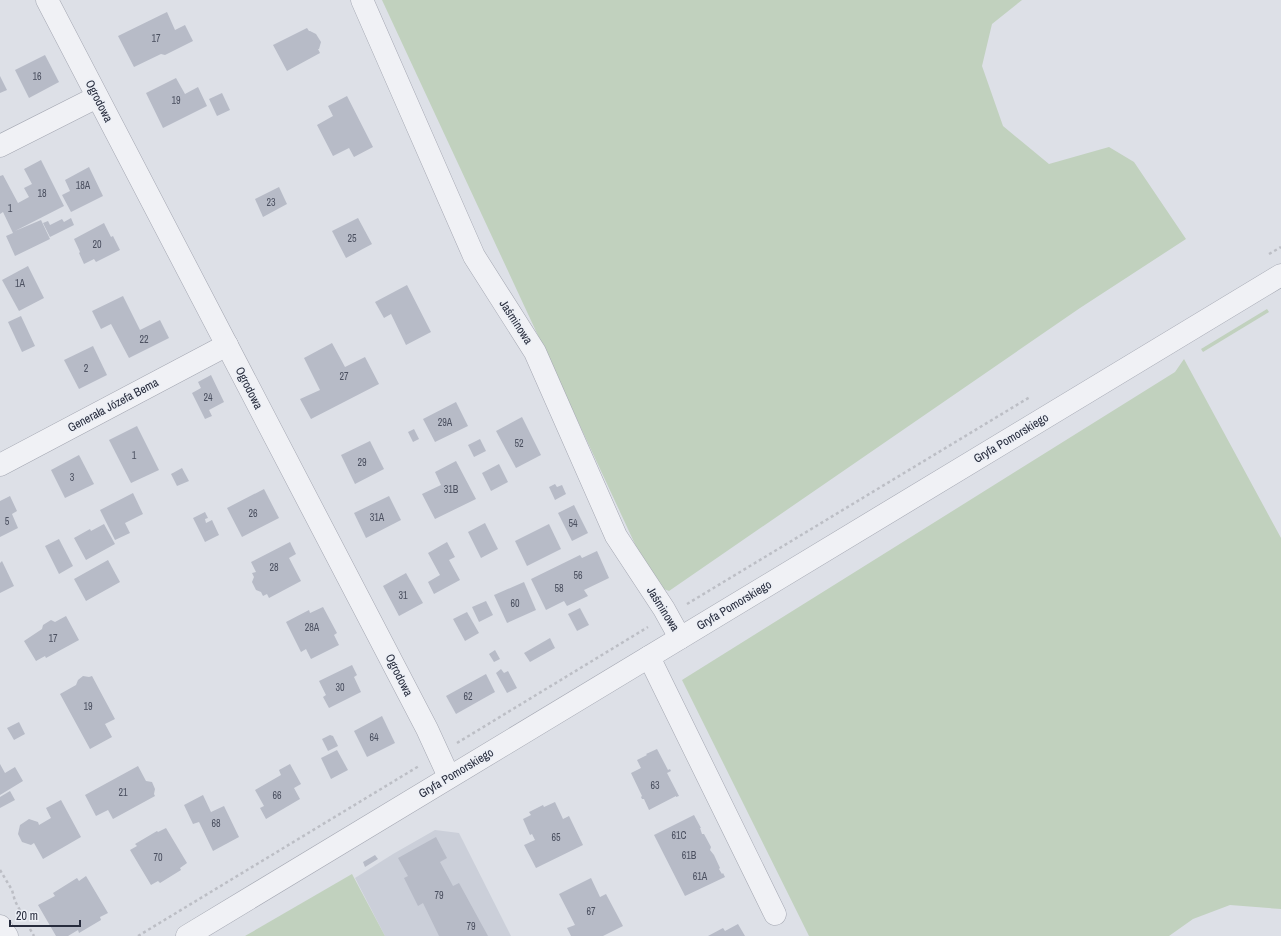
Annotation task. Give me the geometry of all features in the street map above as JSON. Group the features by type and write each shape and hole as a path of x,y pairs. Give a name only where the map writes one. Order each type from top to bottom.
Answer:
{"street":[{"name":"Ogrodowa","path":"47,0 427,729 450,777"},
{"name":"Jaśminowa","path":"362,0 474,256 535,352 616,536 668,615 680,638"},
{"path":"0,146 97,97"},
{"name":"Gryfa Pomorskiego","path":"186,936 1281,275"},
{"name":"Generała Józefa Bema","path":"0,465 227,345"},
{"path":"649,657 775,914"},
{"path":"0,926 7,936"}],"path":[{"path":"1267,255 1281,247"},
{"path":"138,936 1034,395"},
{"path":"0,870 12,890 15,901 34,936"}],"shaded area":[{"path":"435,830 459,833 511,936 385,936 355,878"}],"green space":[{"path":"382,0 1022,0 992,24 982,66 1003,126 1049,164 1109,147 1134,162 1186,239 1080,308 669,591 654,585"},
{"path":"1267,309 1269,312 1203,352 1201,349"},
{"path":"1184,359 1281,538 1281,909 1230,905 1193,919 1169,936 809,936 682,680 1175,372"},
{"path":"352,874 385,936 245,936"}],"building":[{"path":"167,12 175,30 185,25 193,41 165,55 161,54 134,67 118,36"},
{"path":"307,28 309,31 316,34 321,42 318,49 320,53 287,71 273,45"},
{"path":"45,55 59,82 29,98 15,70"},
{"path":"0,76 7,90 0,93"},
{"path":"176,78 185,94 198,87 207,106 163,128 146,93"},
{"path":"222,93 230,110 217,116 209,99"},
{"path":"347,96 373,147 354,157 349,148 333,156 317,125 333,116 328,106"},
{"path":"41,160 64,206 15,231 41,220 50,239 15,256 6,236 13,233 3,212 0,214 0,176 3,175 18,203 29,197 24,188 32,184 24,169"},
{"path":"89,167 103,196 71,212 62,195 70,191 65,180"},
{"path":"279,187 287,204 263,217 255,199"},
{"path":"71,218 74,225 50,237 43,223 48,221 50,225 62,219 64,222"},
{"path":"358,218 372,244 346,258 332,231"},
{"path":"104,223 120,250 96,262 94,259 84,264 74,239"},
{"path":"28,266 44,298 19,311 2,280"},
{"path":"407,285 431,332 406,345 391,314 384,318 375,302"},
{"path":"123,296 140,330 160,320 169,338 129,358 111,324 101,329 92,311"},
{"path":"21,316 35,346 22,352 8,322"},
{"path":"332,343 345,367 365,357 379,384 311,419 300,399 320,390 304,358"},
{"path":"93,346 107,375 79,389 64,360"},
{"path":"211,375 224,402 209,410 212,416 205,419 192,393 201,388 198,382"},
{"path":"456,402 468,426 435,442 423,419"},
{"path":"522,417 541,455 516,468 496,431"},
{"path":"137,426 159,470 131,483 109,440"},
{"path":"414,429 419,439 413,442 408,432"},
{"path":"480,439 486,451 474,457 468,445"},
{"path":"370,441 384,469 355,484 341,455"},
{"path":"79,455 94,484 65,498 51,470"},
{"path":"456,461 476,499 435,519 422,494 441,485 435,472"},
{"path":"499,464 508,482 491,491 482,473"},
{"path":"182,468 189,481 177,486 171,474"},
{"path":"555,484 557,487 562,485 566,494 555,500 549,487"},
{"path":"264,489 279,518 242,537 227,508"},
{"path":"133,493 143,514 125,523 130,533 115,540 100,510"},
{"path":"10,496 17,511 12,514 18,528 0,537 0,501"},
{"path":"389,496 401,520 366,538 354,513"},
{"path":"574,505 588,533 572,541 558,513"},
{"path":"205,512 208,518 205,519 206,523 212,520 219,535 205,542 193,518"},
{"path":"485,523 498,549 481,558 468,532"},
{"path":"104,524 115,544 86,560 74,538 90,529 91,531"},
{"path":"549,524 561,549 527,566 515,541"},
{"path":"59,539 73,566 59,574 45,546"},
{"path":"290,542 296,554 289,558 301,581 269,598 267,594 263,596 261,592 256,590 252,582 254,577 252,573 256,572 251,562"},
{"path":"447,542 455,557 449,560 460,580 434,594 428,582 440,575 428,553"},
{"path":"597,551 609,578 584,590 588,596 567,606 564,601 546,610 531,579 580,555 582,558"},
{"path":"108,560 120,582 86,601 74,579"},
{"path":"2,561 14,586 0,593 0,563"},
{"path":"406,573 423,603 399,616 383,586"},
{"path":"524,582 536,610 507,623 494,595"},
{"path":"486,601 493,615 479,622 472,607"},
{"path":"323,607 337,633 334,635 339,645 311,659 306,649 301,652 286,622 309,610 310,613"},
{"path":"580,608 589,625 577,631 568,614"},
{"path":"467,612 479,633 465,641 453,619"},
{"path":"66,616 79,640 46,658 45,656 36,661 24,641 42,629 43,625 51,620 55,622"},
{"path":"550,638 555,648 530,662 524,653"},
{"path":"495,650 500,659 494,662 489,654"},
{"path":"352,665 357,675 354,677 361,692 329,708 323,697 326,695 319,681"},
{"path":"501,669 504,673 508,671 517,688 507,693 496,673"},
{"path":"486,674 495,692 456,714 446,696"},
{"path":"83,676 92,676 115,719 105,724 112,737 90,749 60,694 76,685 78,680"},
{"path":"382,716 395,743 367,757 354,731"},
{"path":"19,722 25,734 14,740 7,728"},
{"path":"330,735 333,736 338,746 328,751 322,739"},
{"path":"657,749 668,770 670,769 671,771 667,773 679,796 676,796 649,810 644,799 641,797 642,796 631,773 641,768 637,760"},
{"path":"337,750 348,770 331,779 321,758"},
{"path":"0,764 5,773 15,767 23,781 0,795"},
{"path":"290,764 301,784 294,788 300,799 266,819 260,808 264,806 255,790 281,775 279,770"},
{"path":"138,766 146,781 152,782 155,789 155,796 113,819 108,810 96,816 85,795"},
{"path":"10,791 15,800 0,808 0,797"},
{"path":"203,795 211,812 224,806 239,837 213,851 199,822 193,824 184,805"},
{"path":"61,800 81,837 43,859 34,843 31,845 22,842 18,834 20,825 29,819 38,822 39,825 51,818 46,808"},
{"path":"555,802 563,819 569,816 583,845 536,868 524,845 535,840 532,834 530,835 523,819 531,815 529,812 543,805 544,807"},
{"path":"694,815 701,828 702,834 704,834 711,847 710,850 714,855 720,868 719,869 725,877 685,896 654,835"},
{"path":"166,828 187,863 180,868 181,870 160,883 158,881 151,885 130,850 137,846 135,844 157,831 158,832"},
{"path":"436,837 447,858 440,862 453,886 459,883 488,936 439,936 423,903 418,906 404,878 408,876 398,858"},
{"path":"375,855 378,859 365,867 363,862"},
{"path":"86,876 108,913 100,917 101,920 79,933 78,930 68,936 56,936 38,905 55,896 53,893 77,878 79,881"},
{"path":"591,878 600,897 606,894 623,926 603,936 571,936 567,928 575,925 559,894"},
{"path":"738,924 745,936 708,936 723,928 725,931"}]}
